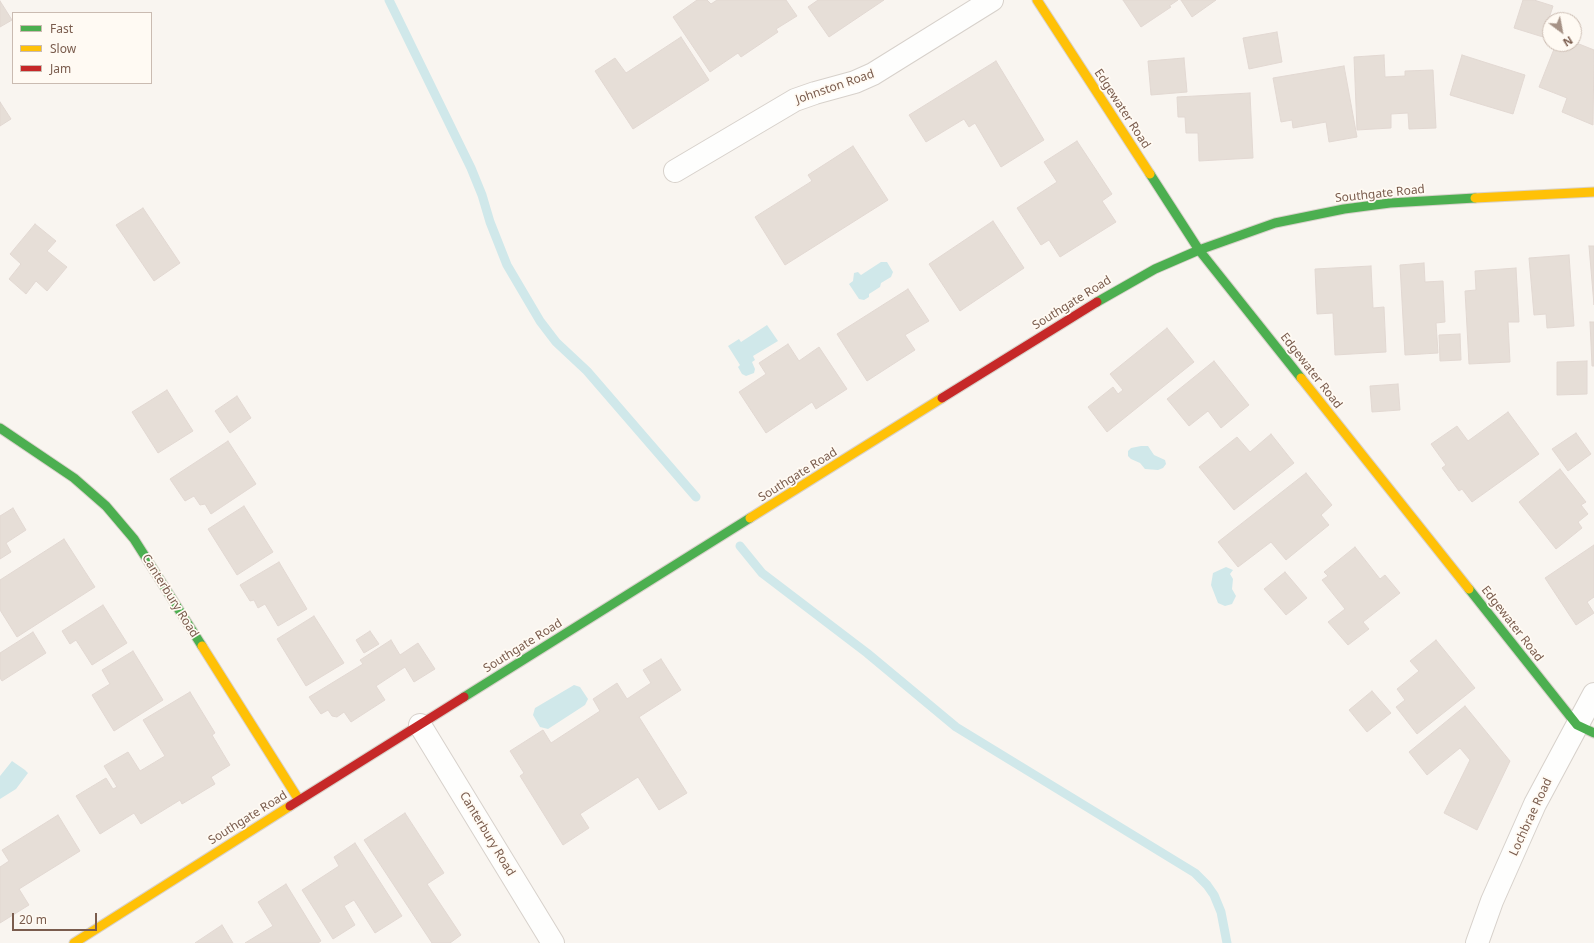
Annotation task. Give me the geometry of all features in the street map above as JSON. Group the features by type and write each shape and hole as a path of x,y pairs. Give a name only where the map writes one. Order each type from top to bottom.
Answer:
{"street":[{"name":"Johnston Road","path":"676,171 795,100 855,82 874,74 992,0"},
{"name":"Edgewater Road","path":"1040,1 1199,250 1585,729"},
{"name":"Southgate Road","path":"74,943 299,800 1114,291 1155,269 1199,250 1275,224 1344,209 1390,203 1594,192"},
{"name":"Canterbury Road","path":"0,428 74,478 106,506 134,538 299,800"},
{"name":"Lochbrae Road","path":"1477,943 1492,901 1535,804 1585,729 1594,694"},
{"name":"Canterbury Road","path":"420,725 553,943"}],"water":[{"path":"881,262 887,262 893,272 891,277 881,283 880,287 869,294 869,297 864,300 859,299 849,284 853,281 854,273 858,272 861,275"},
{"path":"767,325 778,341 753,356 755,360 752,362 755,369 754,373 746,376 742,374 738,367 740,365 728,346 739,339 741,342"},
{"path":"1148,446 1154,455 1165,460 1166,464 1163,468 1158,470 1145,469 1140,463 1128,456 1128,451 1131,448"},
{"path":"1226,567 1233,570 1230,574 1233,579 1232,589 1236,596 1232,604 1225,606 1218,603 1211,585 1213,573"},
{"path":"574,685 580,687 588,699 585,705 548,729 540,727 533,715 535,708"},
{"path":"12,761 28,773 16,789 0,799 0,776"}],"building":[{"path":"697,0 707,0 711,4 717,0 786,0 797,16 776,29 778,32 741,57 738,53 710,72 673,17"},
{"path":"818,0 884,0 829,37 808,7"},
{"path":"1123,0 1178,0 1169,6 1171,7 1141,27"},
{"path":"1181,0 1216,0 1192,17"},
{"path":"1523,0 1534,0 1553,6 1551,12 1542,12 1542,37 1514,28"},
{"path":"0,1 12,20 0,27"},
{"path":"1277,32 1282,62 1249,69 1243,38"},
{"path":"681,37 709,80 633,129 595,71 615,58 626,73"},
{"path":"1582,45 1594,50 1593,125 1562,112 1567,98 1539,87 1553,52 1582,52"},
{"path":"1384,55 1385,77 1405,76 1405,71 1433,70 1436,128 1409,129 1408,113 1391,114 1391,128 1357,130 1354,57"},
{"path":"1462,55 1525,75 1513,114 1450,95"},
{"path":"1184,58 1187,92 1151,95 1148,61"},
{"path":"996,61 1044,140 1001,167 975,123 969,127 964,119 926,142 909,115"},
{"path":"1344,66 1357,137 1329,142 1326,122 1293,128 1292,120 1281,122 1273,78"},
{"path":"1250,93 1253,158 1199,161 1198,133 1186,133 1185,117 1178,117 1177,97"},
{"path":"0,102 11,119 0,126"},
{"path":"1077,141 1112,194 1102,201 1116,222 1060,257 1049,240 1041,245 1017,208 1057,182 1044,162"},
{"path":"853,146 888,200 785,265 755,217 812,181 808,175"},
{"path":"143,208 180,263 154,281 116,225"},
{"path":"993,221 1024,268 960,311 929,264"},
{"path":"35,224 56,241 47,251 67,267 47,291 36,281 26,294 9,279 21,264 10,254"},
{"path":"1589,246 1594,246 1594,305"},
{"path":"1569,255 1574,326 1547,328 1546,314 1534,315 1529,258"},
{"path":"1424,263 1425,282 1443,281 1445,322 1436,323 1438,353 1405,355 1400,265"},
{"path":"1371,266 1373,308 1384,307 1386,352 1335,355 1333,313 1317,314 1315,269"},
{"path":"1516,268 1519,322 1508,322 1510,362 1469,364 1465,291 1476,290 1475,271"},
{"path":"908,289 929,321 905,335 915,350 867,381 837,334"},
{"path":"1590,322 1594,322 1594,366 1592,366"},
{"path":"1167,328 1194,362 1107,432 1088,407 1113,387 1118,394 1123,390 1110,374"},
{"path":"1460,334 1461,360 1440,361 1439,335"},
{"path":"788,344 799,361 819,347 847,389 816,409 812,402 766,433 739,392 766,374 759,363"},
{"path":"1214,361 1249,405 1221,428 1208,411 1189,426 1167,399"},
{"path":"1587,361 1587,394 1557,395 1557,362"},
{"path":"1398,384 1400,410 1372,412 1370,386"},
{"path":"167,390 193,431 158,453 132,412"},
{"path":"237,396 251,418 230,433 215,411"},
{"path":"1508,412 1539,454 1472,502 1462,489 1459,491 1442,468 1446,465 1431,444 1457,426 1468,441"},
{"path":"1576,433 1591,454 1568,471 1552,449"},
{"path":"1271,434 1294,463 1234,510 1199,467 1237,437 1250,452"},
{"path":"228,441 256,484 211,514 205,504 200,505 194,496 185,501 170,479"},
{"path":"1560,469 1586,502 1581,505 1588,514 1578,522 1582,528 1556,549 1519,502"},
{"path":"1306,473 1332,505 1321,515 1329,525 1286,560 1271,542 1238,567 1218,542"},
{"path":"244,506 273,552 237,575 208,529"},
{"path":"13,508 26,530 6,543 11,552 0,559 0,516"},
{"path":"64,539 95,587 17,637 0,610 0,580"},
{"path":"1594,545 1594,597 1587,602 1594,613 1576,625 1545,578"},
{"path":"1355,547 1380,579 1385,575 1400,593 1363,622 1369,629 1348,645 1328,622 1345,609 1322,580 1328,576 1324,572"},
{"path":"279,562 307,609 278,626 265,604 258,608 254,600 250,601 240,585"},
{"path":"1285,572 1307,598 1286,615 1264,589"},
{"path":"103,605 127,643 92,665 76,640 70,644 62,631"},
{"path":"314,616 344,663 306,686 277,639"},
{"path":"370,631 379,644 364,653 356,640"},
{"path":"33,632 46,653 2,681 0,678 0,653"},
{"path":"391,640 400,655 418,643 435,669 414,682 405,667 376,686 385,700 351,722 344,712 337,717 332,716 328,710 321,714 309,697 363,664 360,660"},
{"path":"1436,640 1475,688 1417,734 1396,707 1405,700 1397,689 1419,671 1410,661"},
{"path":"133,651 163,700 114,731 92,695 110,684 102,670"},
{"path":"661,659 681,690 639,717 687,793 659,810 638,777 580,814 589,828 563,845 520,776 524,773 510,751 543,730 551,743 600,711 593,699 617,683 627,699 651,683 643,670"},
{"path":"1372,691 1391,713 1367,732 1349,710"},
{"path":"190,692 215,733 212,735 230,765 211,777 215,784 182,804 180,800 141,824 134,813 100,834 76,796 106,778 113,789 117,787 104,766 128,752 140,771 165,756 143,720"},
{"path":"1465,706 1510,761 1477,830 1444,813 1470,760 1460,748 1427,775 1409,752"},
{"path":"405,813 444,873 427,884 461,935 450,943 432,943 364,840"},
{"path":"58,815 80,851 19,889 29,905 0,923 0,867 9,861 2,850"},
{"path":"355,843 402,916 375,933 354,900 344,906 355,925 333,939 302,890 339,866 334,857"},
{"path":"286,884 321,941 318,943 245,943 273,926 258,902"},
{"path":"222,925 233,943 195,943"}],"waterway":[{"path":"389,0 471,168 507,265 540,321 556,342 587,371 696,497"},
{"path":"740,546 762,573 867,653 956,727 1195,873 1207,885 1214,895 1221,912 1227,943"}],"traffic: fast":[{"path":"1150,174 1199,250 1301,378"},
{"path":"1097,302 1155,269 1199,250 1275,223 1344,209 1390,203 1475,198"},
{"path":"0,428 74,478 106,506 134,539 202,646"},
{"path":"464,697 750,518"},
{"path":"1469,589 1577,725 1594,733"}],"traffic: slow":[{"path":"1037,0 1150,174"},
{"path":"1475,198 1594,192"},
{"path":"1301,378 1469,589"},
{"path":"750,518 942,398"},
{"path":"202,646 299,800"},
{"path":"74,943 290,806"}],"traffic: jam":[{"path":"942,398 1097,302"},
{"path":"290,806 464,697"}]}
